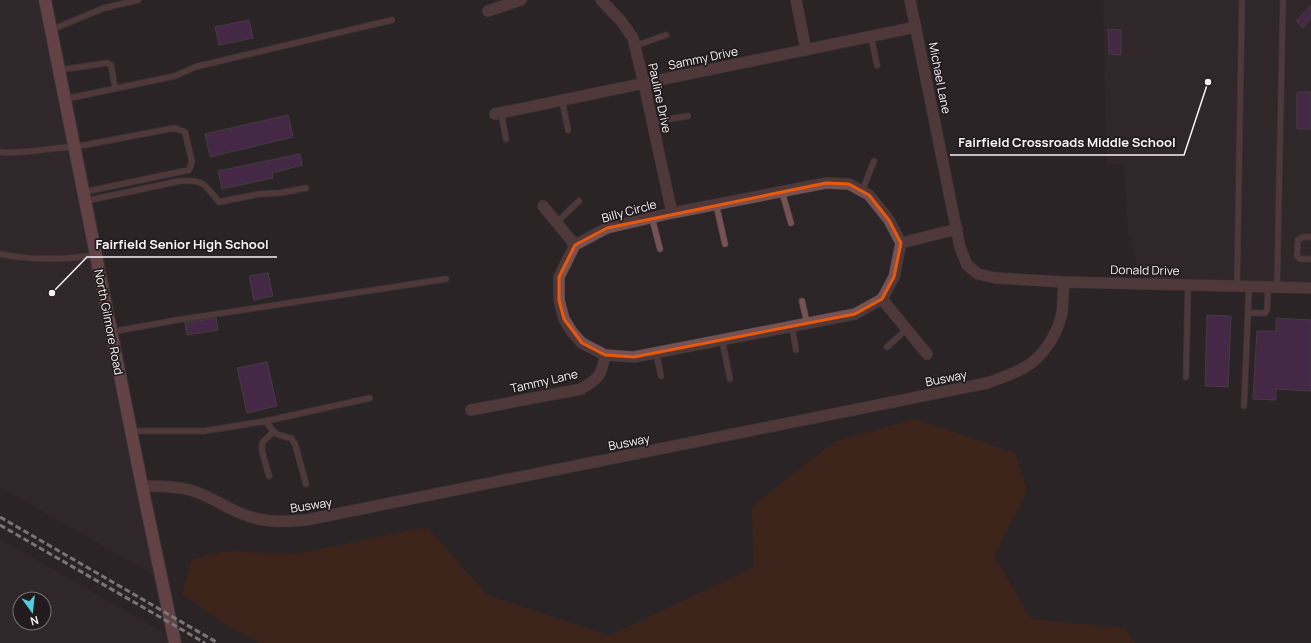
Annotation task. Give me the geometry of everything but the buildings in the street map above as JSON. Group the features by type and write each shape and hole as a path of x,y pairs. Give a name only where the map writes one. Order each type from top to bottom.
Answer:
{"street":[{"name":"North Gilmore Road","path":"45,0 142,486 175,643"},
{"path":"488,11 521,0"},
{"name":"Pauline Drive","path":"601,0 621,21 633,38 672,213"},
{"path":"796,0 806,50"},
{"name":"Michael Lane","path":"910,0 960,247 967,264 978,274"},
{"name":"Sammy Drive","path":"498,113 916,27"},
{"name":"Billy Circle","path":"575,245 607,228 672,213 826,183 849,184 869,196 889,220 901,243"},
{"path":"543,206 575,245 559,277 559,300 564,320 582,343 605,355 634,357 855,314 882,299 894,277 901,243 957,229"},
{"name":"Donald Drive","path":"978,274 996,278 1064,282 1311,288"},
{"name":"Busway","path":"142,486 178,487 191,490 252,518 284,522 306,520 987,383 1011,375 1028,366 1043,351 1055,334 1062,313 1064,282"},
{"path":"882,299 927,354"},
{"name":"Tammy Lane","path":"471,410 581,389 596,380 602,369 605,355"}],"lane":[{"path":"51,30 104,8 138,0"},
{"path":"1237,286 1242,0"},
{"path":"1248,313 1265,313 1272,286 1283,0"},
{"path":"65,98 175,76 195,67 392,20"},
{"path":"635,46 666,35"},
{"path":"871,36 876,65"},
{"path":"59,70 106,63 111,65 115,88"},
{"path":"562,100 568,130"},
{"path":"498,113 506,139"},
{"path":"652,122 688,116"},
{"path":"0,152 20,152 74,147 174,128 186,132 192,162 189,170 84,197"},
{"path":"862,191 874,161"},
{"path":"84,197 193,180 206,186 219,202 259,194 280,193 306,188"},
{"path":"782,192 791,223"},
{"path":"556,222 579,201"},
{"path":"716,204 725,244"},
{"path":"652,218 660,249"},
{"path":"1311,237 1303,237 1298,240 1298,256 1300,259 1311,259"},
{"path":"0,254 17,258 37,259 58,259 96,254"},
{"path":"111,332 177,320 446,279"},
{"path":"1186,377 1188,284"},
{"path":"1244,406 1249,286"},
{"path":"802,301 808,323"},
{"path":"792,326 796,350"},
{"path":"887,347 907,329"},
{"path":"722,340 730,379"},
{"path":"656,353 661,376"},
{"path":"131,431 204,431 266,421 370,398"},
{"path":"266,421 273,432 281,436 291,438 295,444 306,484"},
{"path":"269,476 262,452 262,443 273,432"}],"highlighted area":[{"path":"826,183 849,184 869,195 889,220 901,243 894,277 882,299 855,314 634,357 605,355 582,343 564,319 559,300 559,277 575,245 607,228"}],"shaded area":[{"path":"0,0 45,0 161,579 0,487"},
{"path":"1103,0 1311,0 1311,288 1151,283 1137,264 1128,232 1124,164 1107,165"},
{"path":"916,419 1015,453 1027,491 994,556 1031,619 1125,628 1135,643 260,643 228,626 182,594 192,560 226,551 292,555 427,527 487,595 609,636 754,567 752,507 834,442"},
{"path":"0,539 181,643 0,643"}],"railway":[{"path":"0,517 218,643"},
{"path":"0,525 205,643"}],"place":[{"name":"Fairfield Crossroads Middle School","path":"1208,82"},
{"name":"Fairfield Senior High School","path":"52,293"}]}
